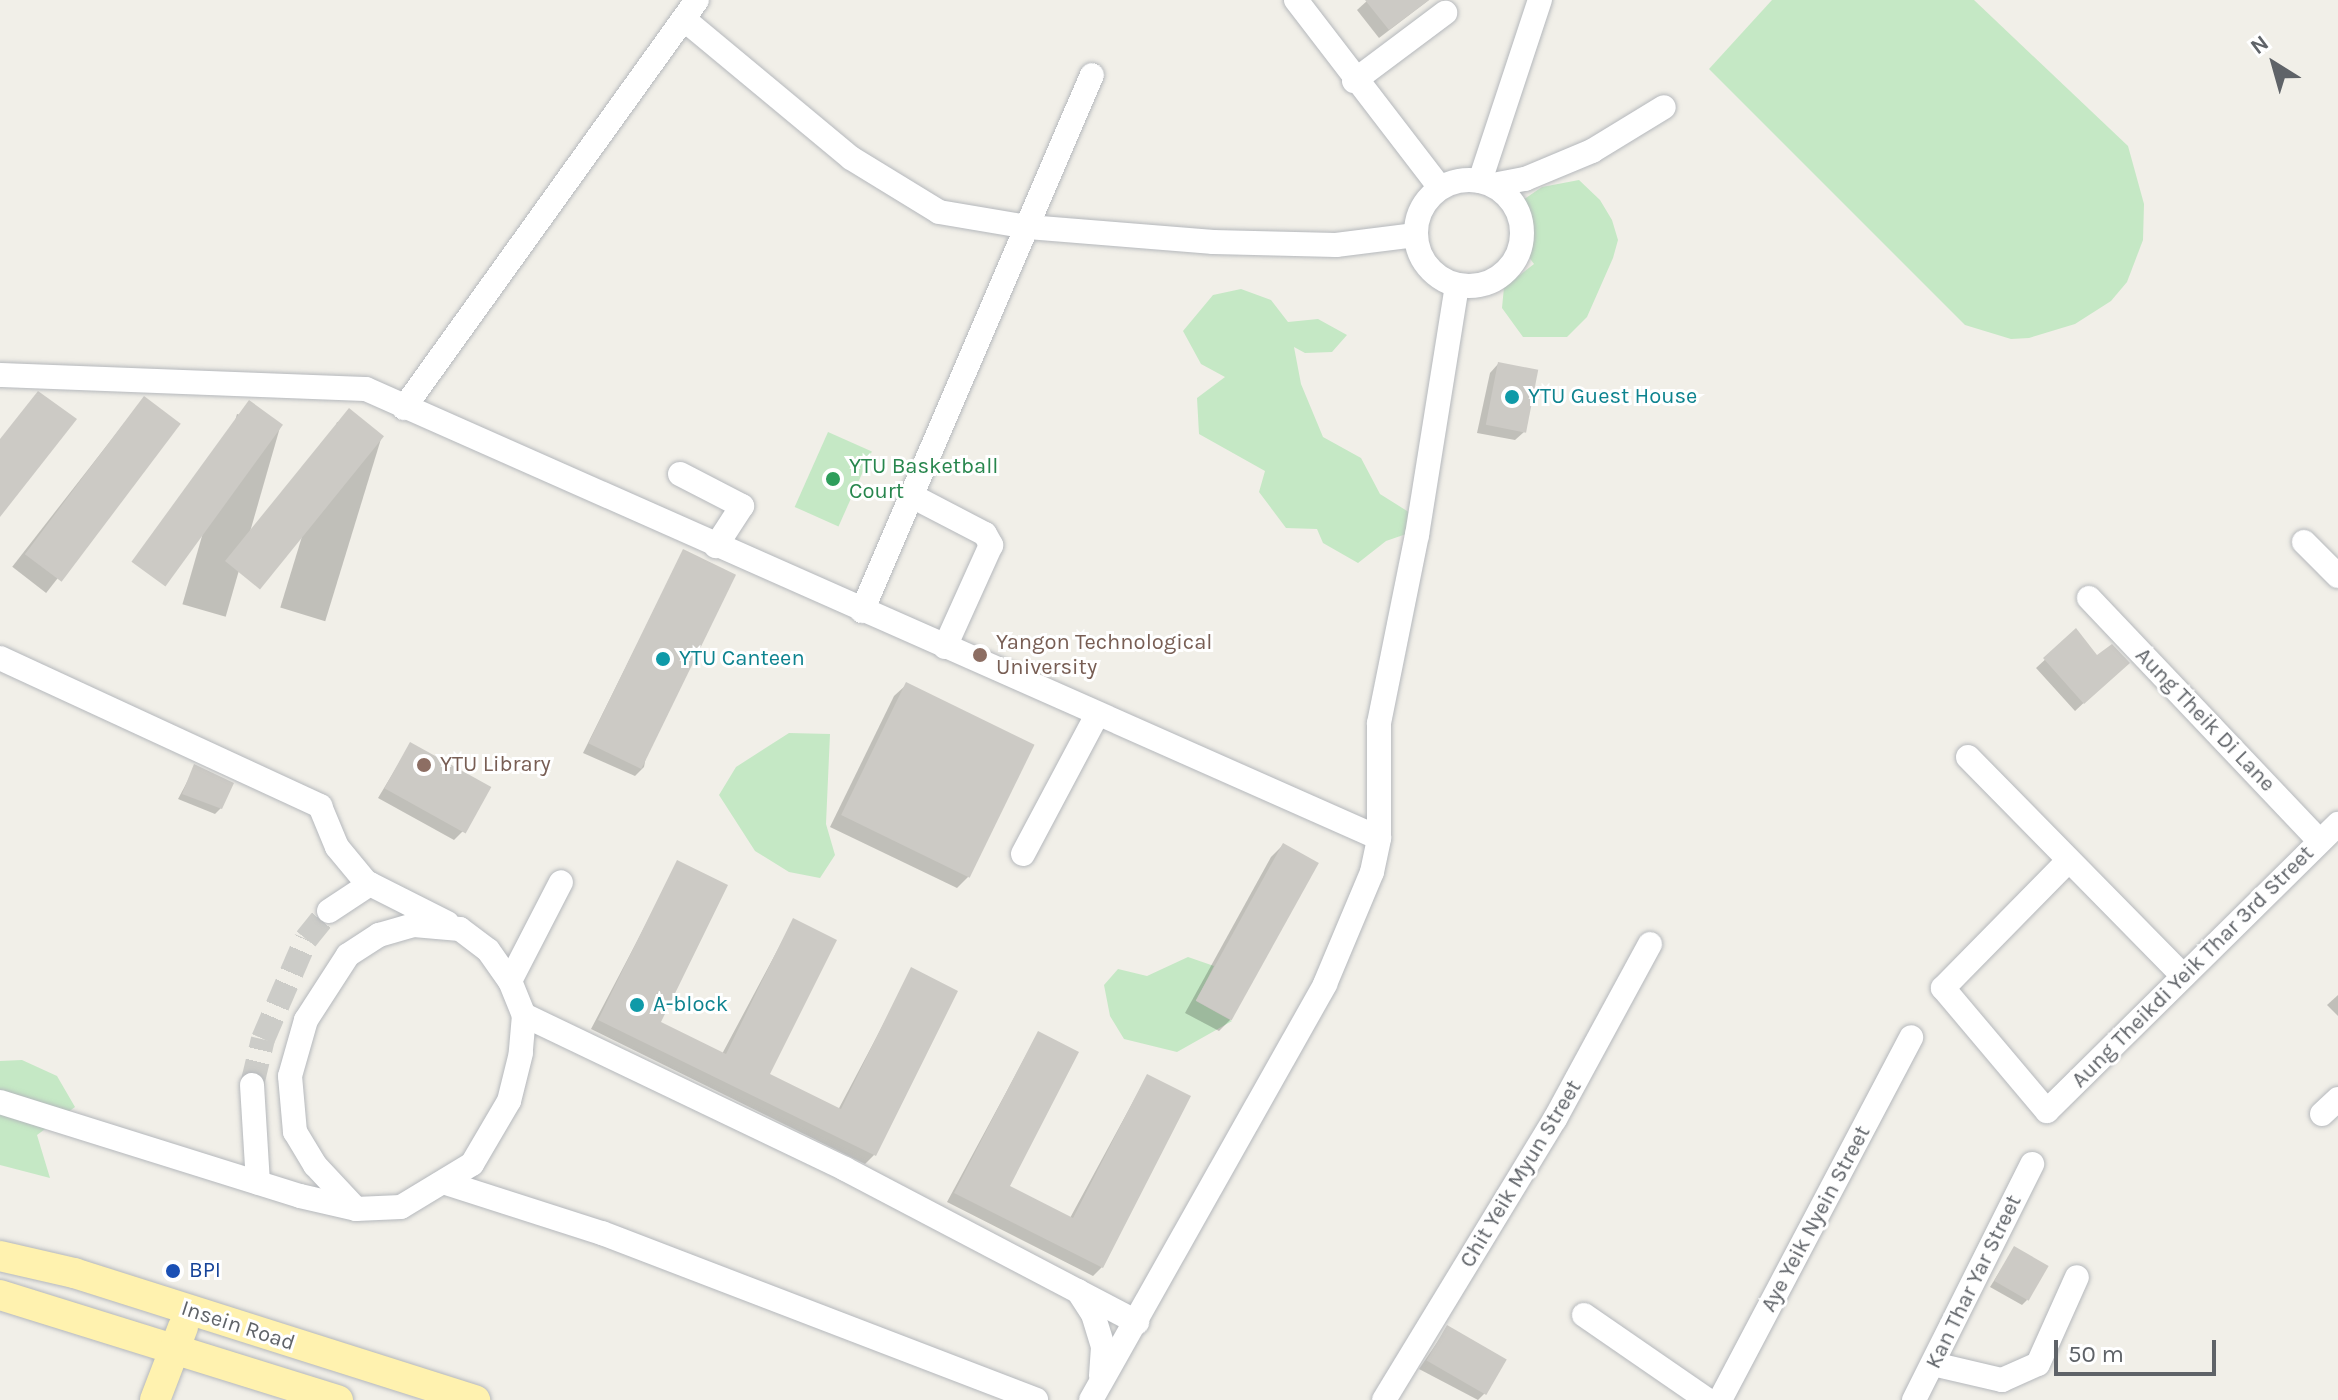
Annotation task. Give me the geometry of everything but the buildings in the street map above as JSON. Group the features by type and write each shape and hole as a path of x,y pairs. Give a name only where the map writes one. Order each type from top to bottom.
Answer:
{"main road":[{"name":"Insein Road","path":"0,1256 188,1310 475,1400"},
{"name":"Insein Road","path":"0,1295 178,1347 338,1400"},
{"path":"155,1400 178,1347 188,1310"}],"street":[{"path":"1296,0 1354,81 1440,188"},
{"path":"1487,183 1540,0"},
{"path":"404,408 692,11 851,158 939,212 1028,227 1321,245 1415,235"},
{"path":"1354,81 1445,13"},
{"path":"862,611 1092,75"},
{"path":"1487,183 1520,217 1521,244 1498,278 1457,285 1423,262 1415,235 1421,208 1440,188 1487,183 1525,179 1592,151 1664,107"},
{"path":"1096,1389 1137,1322 1325,984 1372,872 1379,838 1379,723 1417,535 1457,285"},
{"path":"0,375 366,389 1379,838"},
{"path":"680,474 742,506 716,546"},
{"path":"912,496 985,534 991,545 945,647"},
{"path":"2304,542 2338,576"},
{"name":"Aung Theik Di Lane","path":"2089,598 2320,841"},
{"path":"0,658 320,806 337,847 370,884 460,929 488,950 510,981 524,1015 518,1065 494,1135 472,1164 446,1183 401,1207 356,1209 258,1183 0,1102"},
{"path":"1023,854 1097,715"},
{"path":"1968,757 2067,862 2183,976"},
{"name":"Aung Theikdi Yeik Thar 3rd Street","path":"2067,862 1943,988 2047,1111 2338,824"},
{"path":"510,981 561,882"},
{"path":"329,911 370,884"},
{"path":"356,1209 315,1165 295,1132 290,1076 306,1020 348,955 379,935 414,925 460,929"},
{"name":"Chit Yeik Myun Street","path":"1384,1400 1555,1119 1650,944"},
{"path":"524,1015 845,1169 1137,1322"},
{"name":"Aye Yeik Nyein Street","path":"1720,1400 1911,1037"},
{"path":"252,1085 258,1183"},
{"name":"Kan Thar Yar Street","path":"1914,1400 2032,1164"},
{"path":"446,1183 602,1233 1036,1400"},
{"path":"1933,1364 2002,1380 2038,1364 2077,1277"},
{"path":"1078,1290 1093,1314 1103,1347 1096,1389"},
{"path":"1584,1315 1707,1400"}],"green space":[{"path":"1772,0 1974,0 2128,146 2144,204 2143,240 2127,282 2111,301 2075,324 2029,338 2011,339 1965,325 1709,69"},
{"path":"1579,180 1600,200 1612,220 1618,240 1613,258 1587,317 1567,337 1523,337 1502,308 1504,287 1534,264 1512,234 1514,206 1542,187"},
{"path":"1241,289 1271,300 1288,322 1318,319 1347,335 1332,352 1305,353 1294,347 1301,384 1323,437 1361,458 1380,494 1415,516 1412,532 1386,541 1358,563 1323,543 1317,529 1286,528 1259,492 1265,471 1199,434 1197,398 1225,377 1201,364 1183,331 1213,295"},
{"name":"YTU Basketball Court","path":"828,432 872,452 838,526 795,507"},
{"path":"789,733 830,734 826,824 835,855 820,878 789,872 755,851 719,795 736,767"},
{"path":"1188,957 1214,966 1196,1001 1232,1021 1177,1052 1124,1039 1110,1016 1104,985 1118,969 1147,976"},
{"path":"22,1060 57,1076 75,1107 37,1135 50,1178 0,1165 0,1061"}],"tunnel":[{"path":"252,1085 263,1039 306,939 329,911"}],"place":[{"name":"YTU Guest House","path":"1512,397"},
{"name":"YTU Basketball Court","path":"833,479"},
{"name":"Yangon Technological University","path":"980,655"},
{"name":"YTU Canteen","path":"663,659"},
{"name":"YTU Library","path":"424,765"},
{"name":"A-block","path":"637,1005"},
{"name":"BPI","path":"173,1271"}]}
